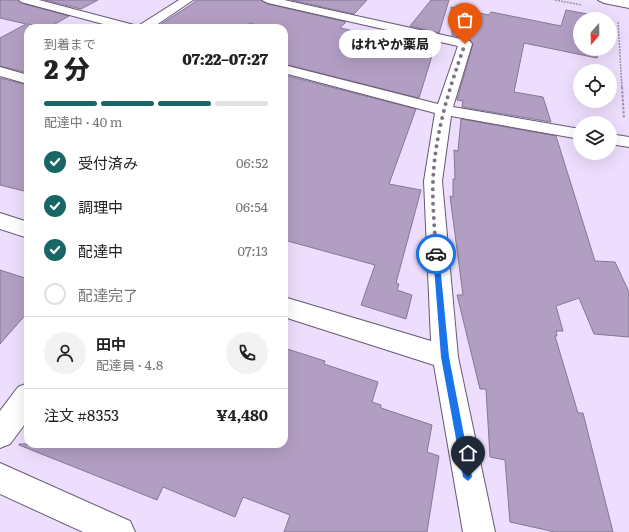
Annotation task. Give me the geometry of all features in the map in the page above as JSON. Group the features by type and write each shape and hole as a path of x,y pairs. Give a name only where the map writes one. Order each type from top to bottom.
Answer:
{"street":[{"path":"25,0 118,24"},
{"path":"149,24 186,0"},
{"path":"268,0 465,44 444,110 436,146 433,181 436,261 445,357 479,532"},
{"path":"604,0 629,4"},
{"path":"288,70 444,110 573,133"},
{"path":"0,71 24,79"},
{"path":"0,221 24,229"},
{"path":"288,309 445,357"},
{"path":"0,434 24,402"},
{"path":"0,478 119,532"}],"path":[{"path":"555,0 583,5"},
{"path":"618,19 621,141"}],"building":[{"path":"0,0 18,0 21,3 69,16 55,24 26,24 0,18"},
{"path":"45,0 98,0 81,9"},
{"path":"195,0 261,0 268,4 346,22 340,28 399,41 403,35 436,43 419,98 288,65 288,24 161,24 195,2"},
{"path":"291,0 367,0 354,14"},
{"path":"431,0 449,0 439,33 410,26"},
{"path":"451,7 489,15 491,12 561,26 566,10 577,12 573,12 573,53 524,43 514,92 543,97 551,122 462,107 463,101 457,100 473,44 470,40 452,35"},
{"path":"24,25 24,72 0,66 0,38"},
{"path":"587,56 597,56 597,58"},
{"path":"288,76 416,109 389,184 421,190 396,283 399,284 397,290 412,295 406,319 361,305 375,265 288,241"},
{"path":"0,78 24,84 24,191 0,185"},
{"path":"461,119 556,136 595,261 615,262 629,292 629,337 594,334 579,298 556,306 563,331 556,331 557,336 555,336 578,413 583,413 613,532 555,532 510,522 505,460 490,457 486,389 480,389 457,295 463,295 450,196 453,197 453,179 455,179 454,150 458,151"},
{"path":"0,270 24,278 24,317 0,344"},
{"path":"288,349 325,361 324,364 378,382 372,402 381,405 381,408 432,425 427,452 439,456 427,532 284,532 290,515 243,497 235,517 163,487 157,500 27,448 288,448"}],"way so far":[{"path":"436,254 433,181 436,146 448,93 465,44"}],"place":[{"name":"はれやか薬局","path":"465,44"}],"route":[{"path":"436,254 445,357 468,477"}]}
